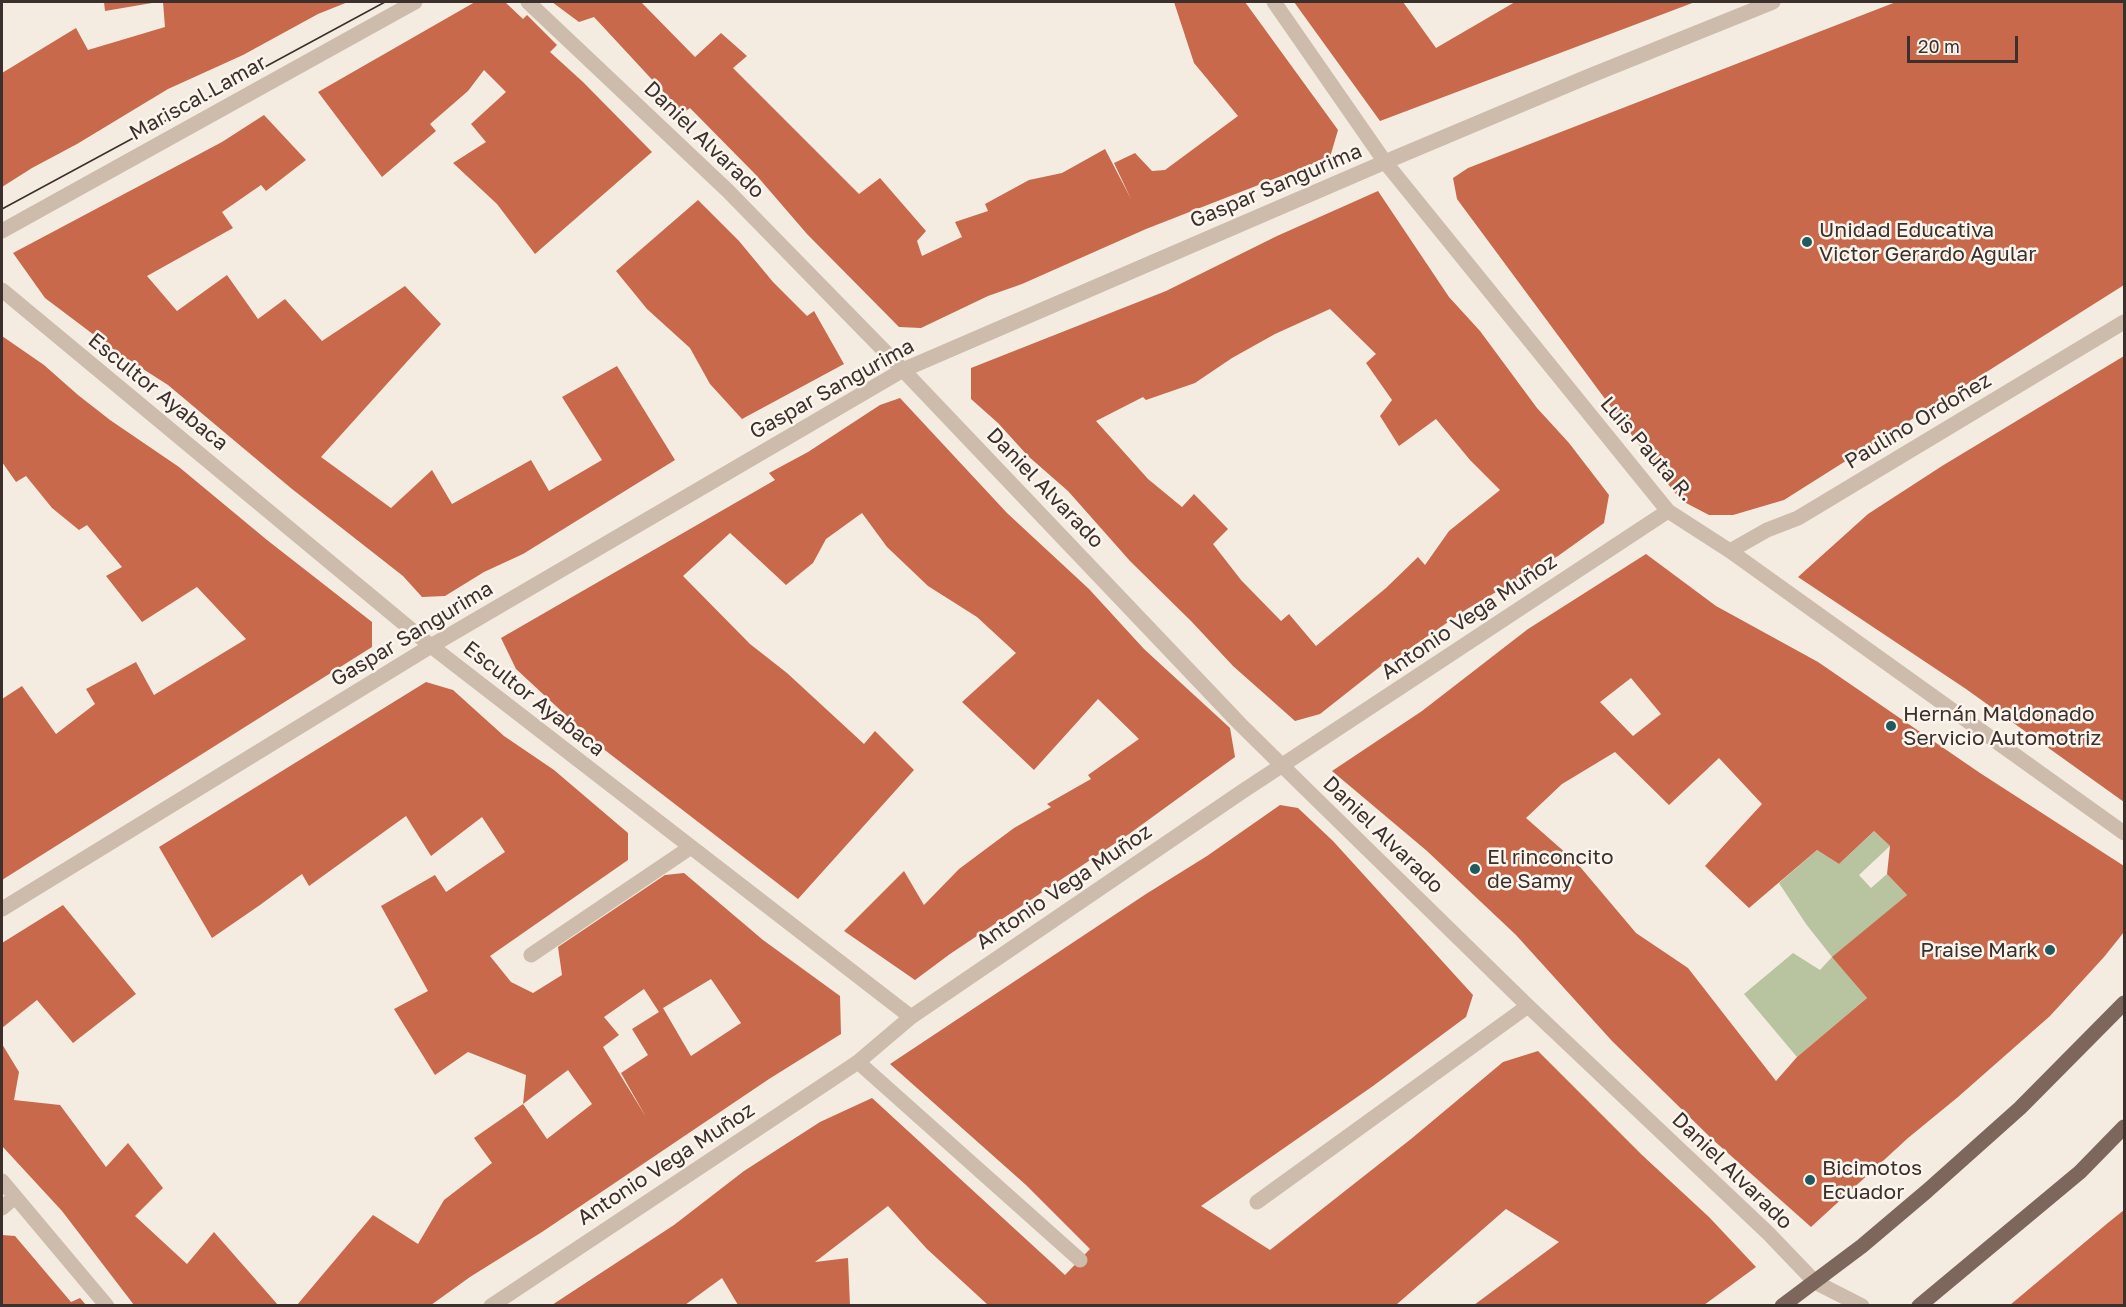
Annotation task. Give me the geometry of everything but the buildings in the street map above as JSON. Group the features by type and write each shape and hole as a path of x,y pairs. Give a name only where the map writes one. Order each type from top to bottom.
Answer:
{"main road":[{"path":"1782,1305 1862,1246 2011,1115 2124,1003"},
{"path":"1919,1305 2080,1173 2124,1126"}],"street":[{"name":"Mariscal Lamar","path":"2,231 415,2"},
{"name":"Daniel Alvarado","path":"528,2 728,190 1232,715 1528,1006 1768,1233 1815,1282 1862,1305"},
{"name":"Luis Pauta R.","path":"1274,2 1385,162 1668,511 1730,551 2124,833"},
{"name":"Gaspar Sangurima","path":"2,909 431,646 903,370 1385,162 1773,2"},
{"name":"Escultor Ayabaca","path":"2,290 431,646 911,1017"},
{"name":"Paulino Ordoñez","path":"1730,551 1767,530 1798,518 2124,322"},
{"name":"Antonio Vega Muñoz","path":"491,1305 858,1062 911,1017 1282,765 1668,511"},
{"path":"531,955 691,847"},
{"path":"1257,1202 1528,1006"},
{"path":"858,1062 1080,1260"},
{"path":"2,1181 107,1305"},
{"path":"2,1208 15,1197"}],"green space":[{"path":"1874,831 1890,846 1859,875 1871,888 1887,874 1907,895 1833,957 1867,998 1797,1057 1744,994 1793,953 1820,970 1832,957 1806,924 1779,883 1817,850 1839,864"}],"tram line":[{"path":"2,209 385,2"}],"place":[{"name":"Unidad Educativa Victor Gerardo Agular","path":"1807,242"},
{"name":"Hernán Maldonado Servicio Automotriz","path":"1891,726"},
{"name":"El rinconcito de Samy","path":"1475,869"},
{"name":"Praise Mark","path":"2050,950"},
{"name":"Bicimotos Ecuador","path":"1810,1180"}]}
